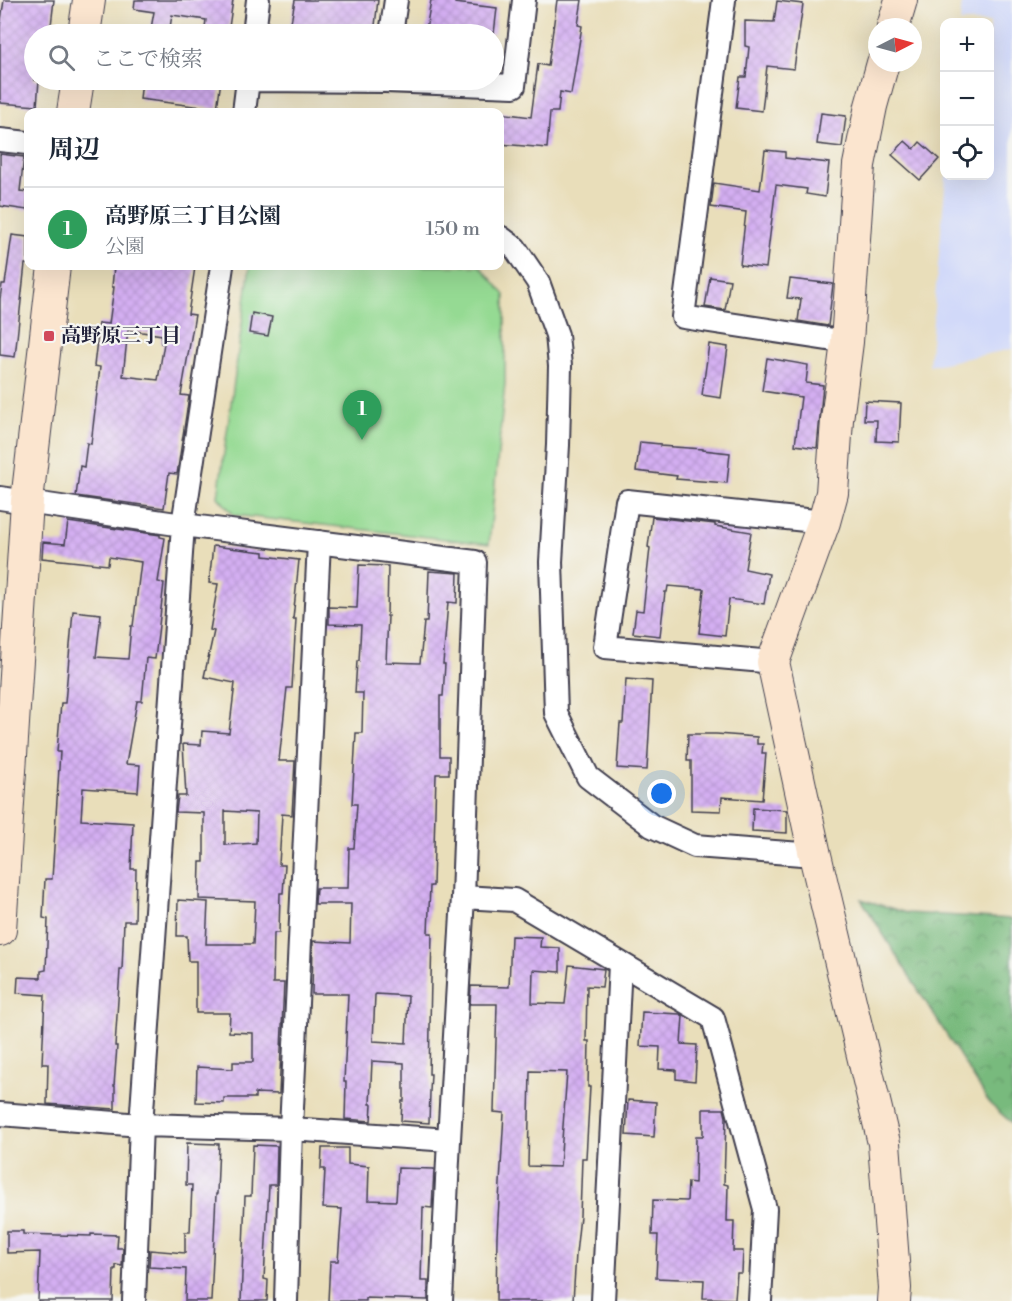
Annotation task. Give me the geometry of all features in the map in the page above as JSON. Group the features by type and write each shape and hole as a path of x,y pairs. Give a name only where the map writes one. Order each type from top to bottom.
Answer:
{"street":[{"path":"85,24 89,0"},
{"path":"255,24 258,0"},
{"path":"393,24 396,0"},
{"path":"504,86 514,86 524,0"},
{"path":"724,0 683,317 847,342"},
{"path":"896,18 901,0"},
{"path":"880,72 859,165 847,342 837,420 832,494 773,662 815,855 884,1143 895,1288 894,1301"},
{"path":"74,108 76,90"},
{"path":"244,108 247,90"},
{"path":"0,140 24,143"},
{"path":"504,240 515,248 538,282 557,335 560,366 551,562 556,713 588,777 652,826 695,846 815,855"},
{"path":"0,930 14,500 53,270"},
{"path":"134,1301 141,1125 183,525 221,270"},
{"path":"14,500 183,525 475,562 463,897 441,1301"},
{"path":"773,662 605,647 627,501 824,522"},
{"path":"286,1301 291,1129 319,542"},
{"path":"463,897 514,900 713,1017 765,1209 760,1301"},
{"path":"603,1301 620,964"},
{"path":"0,1114 141,1125 291,1129 449,1140"}],"shaded area":[{"path":"962,0 1012,0 1012,349 929,366 946,180 994,180 994,18 960,18"}],"green space":[{"path":"249,270 483,270 505,295 505,383 489,544 234,515 218,497"},
{"path":"861,899 907,913 1012,919 1012,1123 990,1104"}],"building":[{"path":"4,0 54,0 51,24 24,24 24,90 38,90 37,106 0,103 0,27"},
{"path":"135,0 233,0 229,24 205,24 206,20 172,15 171,24 152,24 154,12 134,9"},
{"path":"295,0 378,0 375,24 291,24"},
{"path":"431,0 455,0 455,3 497,8 495,24 427,24"},
{"path":"557,0 582,0 578,25 582,26 571,94 560,92 558,112 550,112 547,148 504,144 504,114 531,117 538,64 548,66"},
{"path":"777,1 803,4 794,69 767,66 762,111 736,108 740,77 746,77 749,47 745,46 745,21 774,22"},
{"path":"141,90 220,90 217,108 140,99"},
{"path":"821,113 846,116 842,147 817,144"},
{"path":"905,141 914,149 920,142 939,159 920,180 892,155"},
{"path":"765,150 785,152 785,158 829,163 825,197 806,194 807,189 776,185 766,268 740,265 746,212 711,207 714,183 760,190"},
{"path":"0,154 24,157 20,191 24,192 24,210 0,206"},
{"path":"12,235 24,236 24,270 15,357 0,355 0,299 2,284 5,284"},
{"path":"114,270 195,270 188,314 195,315 181,395 189,396 177,474 169,473 164,508 76,496 80,466 84,467 87,443 91,444 100,367 94,366 99,323 109,324 114,287 112,287","holes":["128,330 162,335 161,343 164,343 158,380 123,376"]},
{"path":"710,277 730,280 725,310 705,307"},
{"path":"790,279 833,284 828,326 798,321 801,299 787,298"},
{"path":"252,313 272,317 268,336 249,333"},
{"path":"709,344 728,347 721,398 702,395"},
{"path":"767,358 808,365 806,383 823,385 817,448 795,445 801,397 762,391"},
{"path":"865,401 901,403 899,442 876,441 877,420 864,420"},
{"path":"640,442 730,453 727,483 676,479 677,476 636,471"},
{"path":"652,517 715,524 715,526 751,532 745,569 769,574 764,604 729,599 725,636 699,633 704,589 668,586 665,592 660,636 633,633 636,610 643,611"},
{"path":"68,522 160,535 165,538 158,582 164,583 155,659 146,658 142,701 137,701 126,764 140,765 138,792 83,788 81,820 133,823 131,869 136,869 135,921 124,921 115,1046 117,1046 115,1109 47,1104 48,1064 42,1064 45,995 17,993 18,977 41,978 41,971 46,970 48,919 43,918 45,879 52,879 60,752 57,752 61,703 65,703 73,611 101,614 96,657 128,659 141,562 109,557 108,565 42,558 43,542 65,544"},
{"path":"213,546 264,552 264,556 299,560 293,619 296,619 292,688 287,688 279,761 295,761 292,815 282,814 279,865 285,865 283,893 280,893 279,933 274,933 273,983 284,983 279,1094 255,1093 255,1098 224,1098 224,1103 196,1102 197,1067 233,1069 233,1062 253,1062 253,1033 229,1032 230,1013 196,1013 196,961 188,961 187,936 177,936 178,900 208,902 206,944 253,944 255,901 199,899 200,862 204,862 204,813 176,812 178,796 186,796 183,744 201,745 202,731 229,733 235,683 204,677 214,631 210,630 218,584 209,583","holes":["225,811 257,813 256,843 225,845"]},
{"path":"359,565 388,566 386,662 420,663 424,622 427,622 429,571 458,573 457,603 448,602 443,696 440,696 440,756 449,756 449,774 436,774 433,886 430,886 428,933 432,933 429,1123 401,1121 402,1101 404,1101 404,1063 372,1061 371,1121 345,1119 346,1082 344,1082 348,994 312,994 313,941 350,943 351,904 315,904 316,888 348,888 349,848 354,848 357,804 352,804 356,733 362,733 363,693 355,693 361,625 329,624 329,607 357,608","holes":["375,995 408,996 406,1043 373,1041"]},
{"path":"626,679 652,681 647,770 617,768"},
{"path":"688,734 757,737 757,744 763,744 762,753 766,753 762,800 722,797 721,811 691,810 691,761 687,761"},
{"path":"753,808 787,810 787,833 752,831"},
{"path":"511,936 541,937 540,947 560,948 560,972 533,970 532,1003 565,1004 569,965 604,969 602,987 587,986 586,1041 589,1041 588,1087 590,1087 586,1158 582,1158 573,1301 496,1301 504,1113 494,1112 497,1004 470,1004 471,986 509,987","holes":["530,1071 567,1072 560,1167 528,1166"]},
{"path":"642,1012 683,1016 681,1044 697,1045 695,1081 676,1079 676,1070 659,1069 660,1047 640,1046"},
{"path":"628,1100 656,1102 654,1137 626,1135"},
{"path":"703,1109 724,1109 726,1117 724,1184 728,1185 727,1221 734,1221 733,1251 743,1251 742,1273 737,1273 735,1299 703,1298 704,1280 656,1278 658,1235 652,1235 653,1200 687,1201 688,1182 695,1183 696,1136 703,1136"},
{"path":"187,1143 219,1144 211,1301 185,1301 186,1269 149,1267 150,1250 185,1253 185,1232 190,1232 192,1185 186,1185"},
{"path":"253,1145 277,1146 276,1185 269,1185 264,1279 268,1280 267,1301 241,1301 245,1196 251,1196"},
{"path":"322,1148 348,1148 348,1164 369,1166 368,1200 396,1201 398,1168 434,1169 432,1208 423,1207 421,1281 428,1281 428,1300 366,1298 366,1301 328,1301 330,1261 338,1261 342,1209 323,1208 325,1169 321,1169"},
{"path":"7,1231 23,1231 23,1234 118,1235 117,1248 123,1248 122,1266 116,1265 114,1269 113,1301 38,1301 40,1252 7,1253"}],"place":[{"name":"高野原三丁目","path":"49,336"},
{"name":"高野原三丁目公園","path":"362,440"}]}
